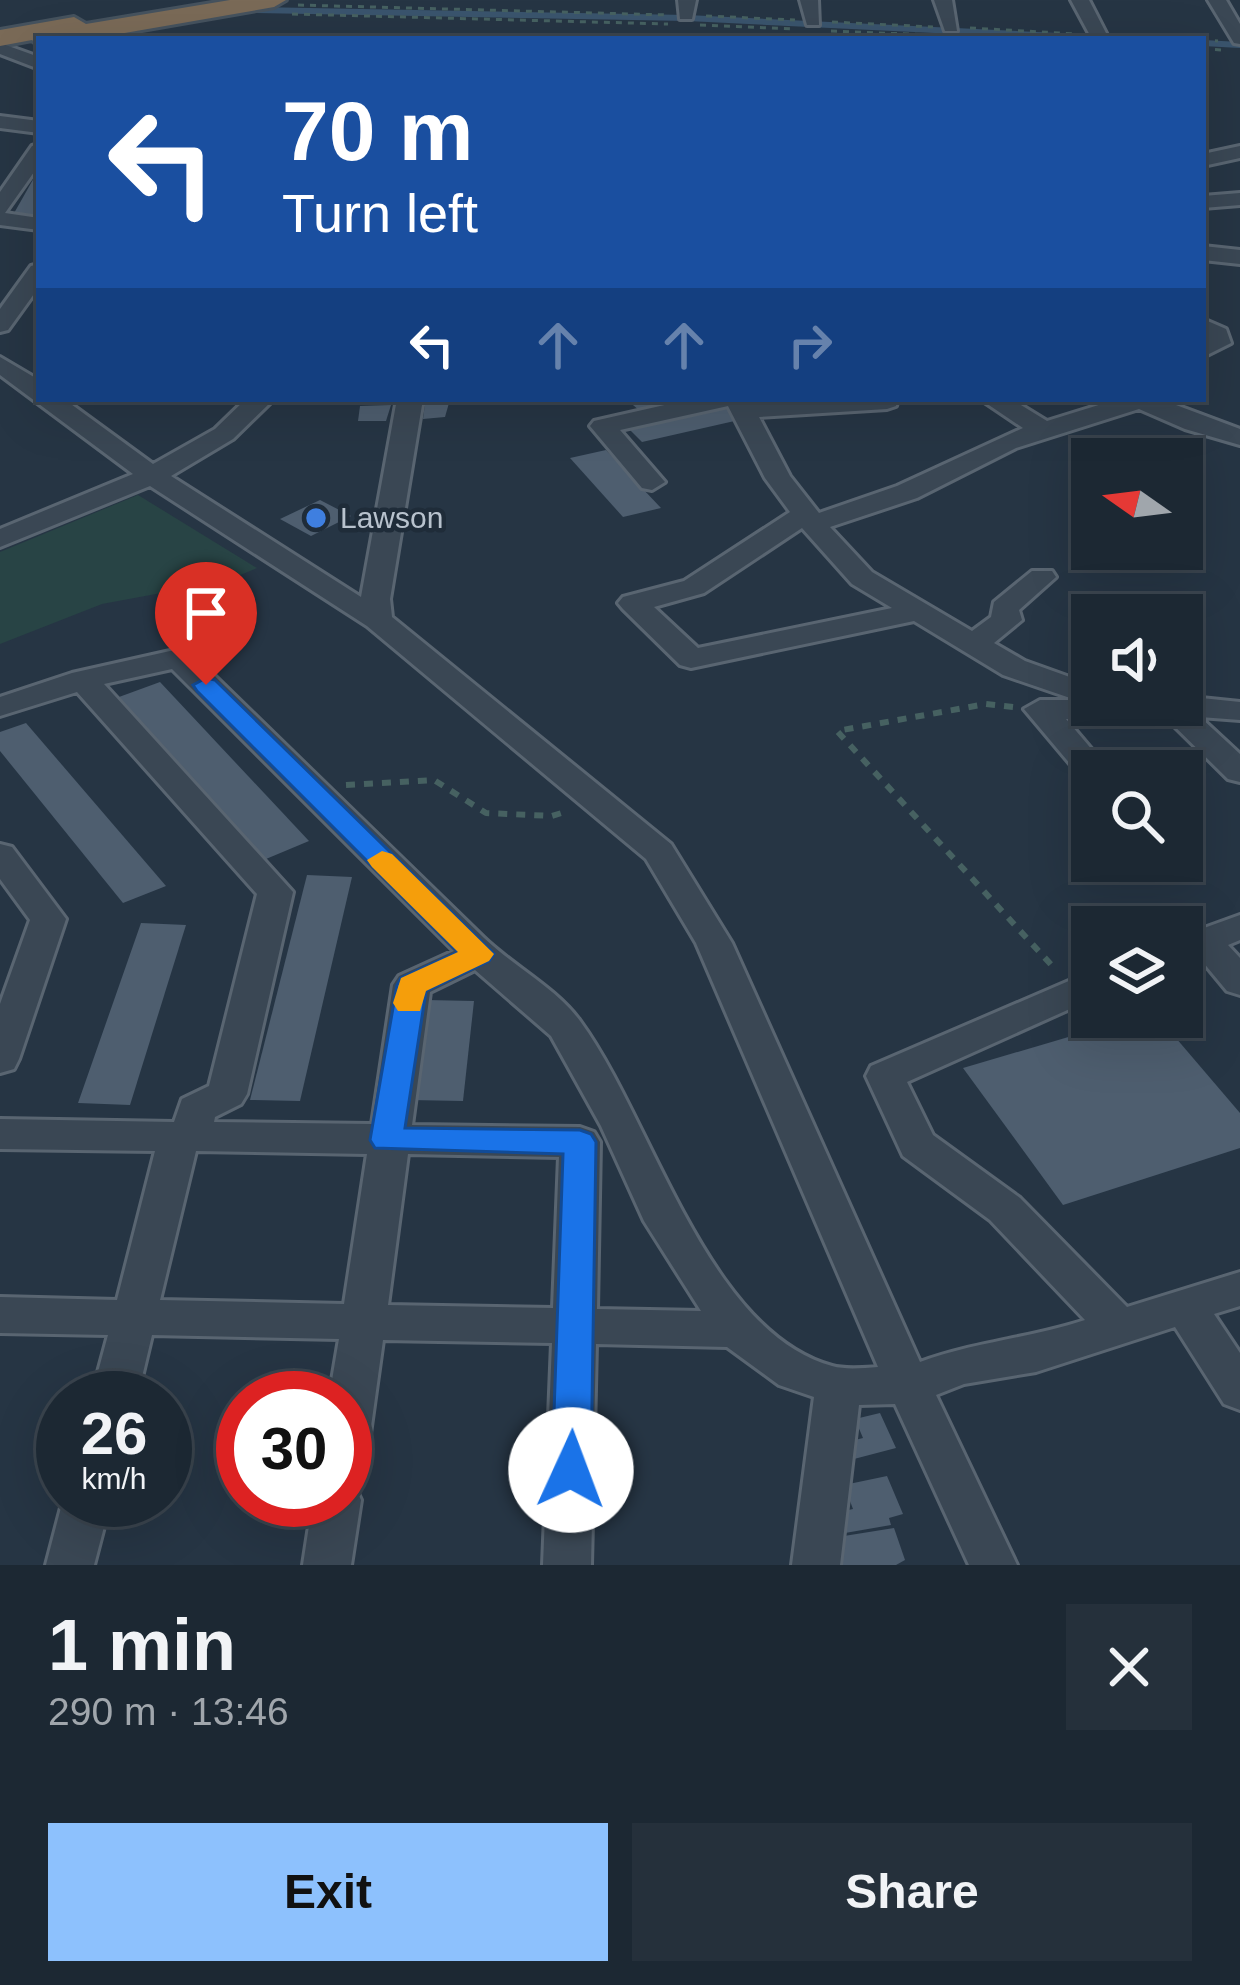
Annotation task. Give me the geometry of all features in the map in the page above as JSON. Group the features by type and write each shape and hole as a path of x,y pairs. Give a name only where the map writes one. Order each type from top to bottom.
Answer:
{"highway":[{"path":"0,14 87,0"},
{"path":"0,40 168,0"},
{"path":"0,40 214,0"},
{"path":"63,36 282,6"},
{"path":"0,40 36,39"}],"street":[{"path":"808,0 811,27"},
{"path":"943,0 951,28"},
{"path":"1080,0 1098,35"},
{"path":"1217,0 1240,39"},
{"path":"0,40 36,61"},
{"path":"0,122 36,127"},
{"path":"1206,159 1240,152"},
{"path":"0,208 36,154"},
{"path":"1206,202 1240,200"},
{"path":"0,219 36,224"},
{"path":"1206,254 1238,266"},
{"path":"0,325 36,275"},
{"path":"1206,328 1218,334 1220,343 1206,349"},
{"path":"0,364 36,390"},
{"path":"53,402 152,476 376,620 601,800 659,853 714,944 854,1267 993,1565"},
{"path":"0,539 152,476 224,434 258,402"},
{"path":"376,620 409,402"},
{"path":"652,482 603,426 735,403 810,402"},
{"path":"998,402 1044,430"},
{"path":"920,611 691,659 633,603 694,587 721,565 809,519 907,492 1007,442 1131,402"},
{"path":"1146,402 1193,424 1240,437"},
{"path":"735,403 778,478 862,578 1014,668 1071,688"},
{"path":"974,644 1007,620 1004,608 1042,577"},
{"path":"0,707 83,680 179,658 479,954 565,1027 620,1126 659,1210 736,1329 795,1372 838,1387 911,1385 961,1366 1036,1354 1240,1289"},
{"path":"83,680 275,892 227,1094 196,1108 121,1371"},
{"path":"1203,708 1240,711"},
{"path":"1040,709 1071,709"},
{"path":"1040,709 1076,750"},
{"path":"1193,726 1240,772"},
{"path":"0,855 48,919 0,1059"},
{"path":"1209,939 1240,982"},
{"path":"357,1371 386,1140 412,985 479,954"},
{"path":"1071,992 885,1076 917,1145 1005,1209 1120,1328"},
{"path":"0,1134 580,1142 567,1565"},
{"path":"1186,1307 1240,1391"},
{"path":"0,1315 736,1329"},
{"path":"817,1565 838,1387"},
{"path":"70,1565 80,1527"},
{"path":"327,1565 333,1527"}],"path":[{"path":"282,6 685,16 811,27 1118,36"},
{"path":"282,6 685,16 945,36"},
{"path":"1040,709 986,704 837,730 1071,974"},
{"path":"314,794 352,783 434,779 486,813 552,816 601,800"}],"green space":[{"path":"138,495 257,568 226,581 102,604 0,644 0,552"}],"building":[{"path":"36,174 36,215 13,215"},
{"path":"630,402 681,402 640,411"},
{"path":"449,403 445,417 423,419 425,404"},
{"path":"391,405 386,421 358,421 360,406"},
{"path":"727,408 739,420 642,442 629,429"},
{"path":"606,450 661,508 623,517 570,458"},
{"name":"Lawson","path":"320,500 351,516 311,536 280,519"},
{"path":"160,682 309,841 266,859 119,697"},
{"path":"26,723 166,886 123,903 0,751 0,732"},
{"path":"307,875 352,877 300,1101 250,1100"},
{"path":"141,923 186,925 130,1105 78,1103"},
{"path":"426,1000 474,1001 463,1101 410,1100"},
{"path":"1071,1036 1176,1038 1240,1113 1240,1148 1063,1205 963,1068"},
{"path":"880,1413 896,1448 854,1459 847,1442 863,1438 855,1419"},
{"path":"887,1476 903,1514 889,1518 891,1525 845,1533 839,1512 853,1509 844,1485"},
{"path":"894,1528 905,1560 896,1565 833,1565 836,1543 844,1536"}],"waterway":[{"path":"256,10 687,18 1057,36"},
{"path":"1206,43 1240,45"}],"slow traffic":[{"path":"382,860 479,954 412,985 409,1003"}],"place":[{"name":"Lawson","path":"316,518"}],"route":[{"path":"206,685 479,954 412,985 386,1140 580,1142 571,1470"}]}
